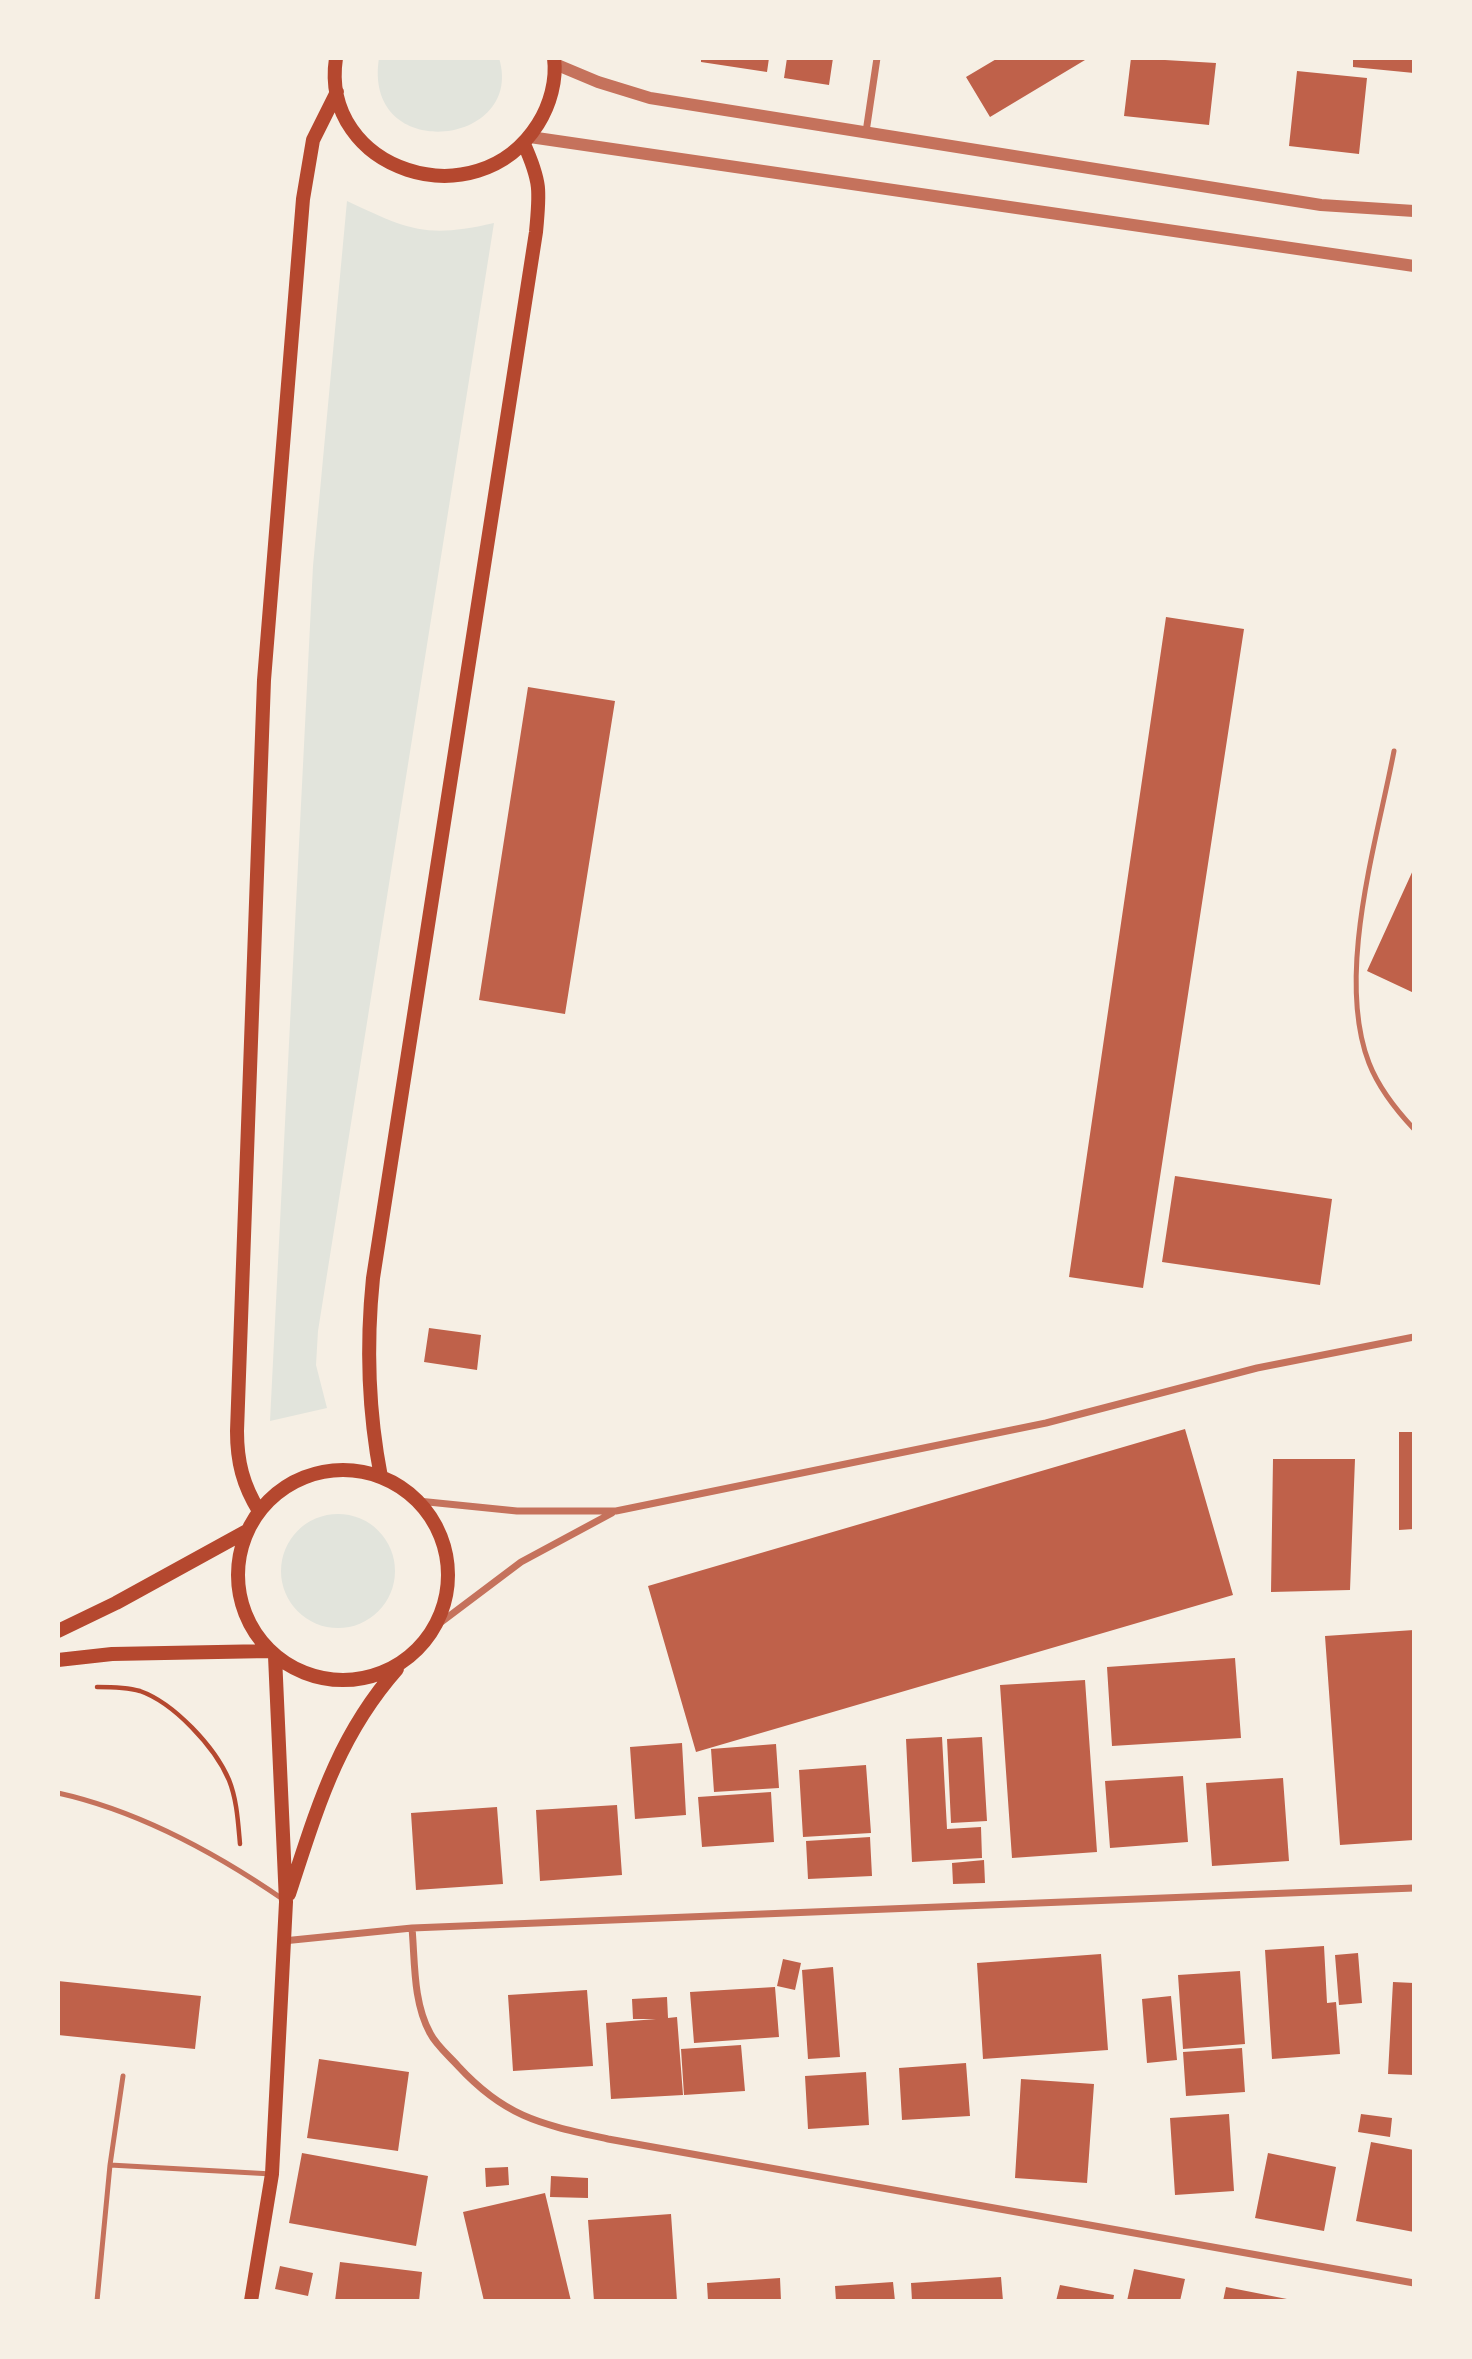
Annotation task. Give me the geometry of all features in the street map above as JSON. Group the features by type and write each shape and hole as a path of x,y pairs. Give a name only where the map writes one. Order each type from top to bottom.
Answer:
{"main road":[{"path":"336,58 337,92 346,117 360,138 379,156 403,170 428,176 467,174 503,161 527,140 548,102 554,61"},
{"path":"260,1511 242,1476 237,1455 237,1431 264,680 303,199 313,140 337,92"},
{"path":"381,1477 372,1428 368,1378 373,1278 536,232 540,194 538,172 527,140"},
{"path":"286,1902 314,1812 352,1728 375,1694 422,1645 436,1626 448,1583 448,1561 442,1539 418,1501 401,1487 381,1477 337,1470 314,1474 293,1482 260,1511 247,1531 240,1551 239,1595 256,1635 273,1654 295,1669 340,1681 385,1672 405,1660"},
{"path":"58,1630 128,1597 247,1531"},
{"path":"58,1660 112,1654 273,1654"},
{"path":"250,2301 272,2174 286,1902 273,1654"}],"street":[{"path":"866,132 877,58"},
{"path":"554,61 598,82 650,98 1321,205 1414,211"},
{"path":"527,140 1414,266"},
{"path":"418,1501 517,1511 616,1511 1046,1423 1257,1368 1414,1337"},
{"path":"436,1626 522,1562 616,1511"},
{"path":"283,1941 412,1928 1414,1888"},
{"path":"412,1928 417,1995 430,2034 483,2093 512,2112 547,2125 621,2142 1414,2283"}],"lane":[{"path":"1394,751 1362,916 1356,1010 1369,1063 1399,1113 1414,1129"},
{"path":"58,1793 131,1816 243,1872 286,1902"},
{"path":"97,2301 110,2165 123,2076"},
{"path":"110,2165 272,2174"}],"path":[{"path":"93,1687 141,1691 163,1703 200,1735 228,1780 236,1804 243,1872"}],"shaded area":[{"path":"379,58 499,58 501,88 489,111 468,125 443,132 417,128 394,116 380,92"},
{"path":"347,201 386,219 417,229 450,230 494,223 318,1331 316,1365 327,1408 270,1421 313,566"},
{"path":"338,1514 360,1518 378,1531 391,1549 395,1571 391,1593 378,1611 360,1624 338,1628 316,1624 298,1611 285,1593 281,1571 285,1549 298,1531 316,1518"}],"building":[{"path":"701,58 769,58 767,72 701,62"},
{"path":"787,58 833,58 829,85 784,78"},
{"path":"998,58 1085,60 990,117 966,77"},
{"path":"1131,58 1216,63 1209,125 1124,116"},
{"path":"1353,58 1414,58 1414,73 1353,67"},
{"path":"1297,71 1367,78 1359,154 1289,146"},
{"path":"1166,617 1244,629 1143,1288 1069,1277"},
{"path":"528,687 615,701 565,1014 479,1000"},
{"path":"1414,868 1414,993 1367,971"},
{"path":"1175,1176 1332,1199 1320,1285 1162,1262"},
{"path":"429,1328 481,1335 477,1370 424,1362"},
{"path":"1185,1429 1233,1595 696,1752 648,1586"},
{"path":"1399,1432 1414,1432 1414,1529 1399,1530"},
{"path":"1273,1459 1355,1459 1350,1590 1271,1592"},
{"path":"1414,1630 1414,1840 1340,1845 1325,1636"},
{"path":"1235,1658 1241,1738 1112,1746 1107,1667"},
{"path":"1085,1680 1097,1852 1012,1858 1000,1685"},
{"path":"942,1737 947,1829 981,1827 982,1858 912,1862 906,1739"},
{"path":"982,1737 987,1821 951,1823 947,1739"},
{"path":"682,1743 686,1815 635,1819 630,1747"},
{"path":"776,1744 779,1788 714,1792 711,1749"},
{"path":"866,1765 871,1833 803,1837 799,1770"},
{"path":"1183,1776 1188,1842 1110,1848 1105,1781"},
{"path":"1283,1778 1289,1861 1212,1866 1206,1783"},
{"path":"771,1792 774,1842 702,1847 698,1797"},
{"path":"617,1805 622,1875 540,1881 536,1810"},
{"path":"497,1807 503,1884 416,1890 411,1813"},
{"path":"870,1837 872,1876 808,1879 806,1841"},
{"path":"984,1860 985,1883 953,1884 952,1863"},
{"path":"1324,1946 1327,2003 1336,2002 1340,2054 1272,2059 1265,1950"},
{"path":"1358,1953 1362,2003 1339,2005 1335,1955"},
{"path":"1101,1954 1108,2050 983,2059 977,1963"},
{"path":"783,1959 801,1963 795,1990 777,1986"},
{"path":"833,1967 840,2057 808,2059 802,1970"},
{"path":"1240,1971 1245,2044 1183,2049 1178,1975"},
{"path":"58,1981 201,1996 195,2049 58,2035"},
{"path":"1393,1982 1414,1983 1414,2075 1388,2074"},
{"path":"775,1987 779,2037 694,2043 690,1992"},
{"path":"587,1990 593,2066 513,2071 508,1995"},
{"path":"1171,1996 1177,2060 1147,2063 1142,1999"},
{"path":"667,1997 668,2018 677,2017 683,2095 611,2099 606,2023 656,2019 633,2019 632,1999"},
{"path":"741,2045 745,2091 684,2095 681,2049"},
{"path":"1242,2048 1245,2092 1186,2096 1183,2052"},
{"path":"319,2059 409,2072 398,2151 307,2138"},
{"path":"966,2063 970,2116 902,2120 899,2068"},
{"path":"866,2072 869,2125 808,2129 805,2076"},
{"path":"1021,2079 1094,2084 1087,2183 1015,2178"},
{"path":"1229,2114 1234,2191 1175,2195 1170,2118"},
{"path":"1361,2114 1392,2118 1390,2137 1358,2132"},
{"path":"1371,2142 1414,2150 1414,2232 1356,2221"},
{"path":"302,2153 428,2176 416,2246 289,2223"},
{"path":"1268,2153 1336,2167 1324,2231 1255,2218"},
{"path":"508,2167 509,2185 486,2187 485,2168"},
{"path":"551,2176 588,2178 588,2198 550,2197"},
{"path":"545,2193 571,2301 484,2301 463,2212"},
{"path":"671,2214 677,2301 594,2301 588,2220"},
{"path":"340,2262 422,2272 419,2301 335,2301"},
{"path":"280,2266 313,2273 308,2296 275,2289"},
{"path":"1134,2269 1185,2279 1180,2301 1127,2301"},
{"path":"1001,2277 1003,2301 912,2301 911,2283"},
{"path":"780,2278 781,2301 708,2301 707,2283"},
{"path":"893,2282 895,2301 836,2301 835,2286"},
{"path":"1060,2285 1114,2295 1113,2301 1056,2301"},
{"path":"1226,2287 1292,2300 1223,2301"}]}
